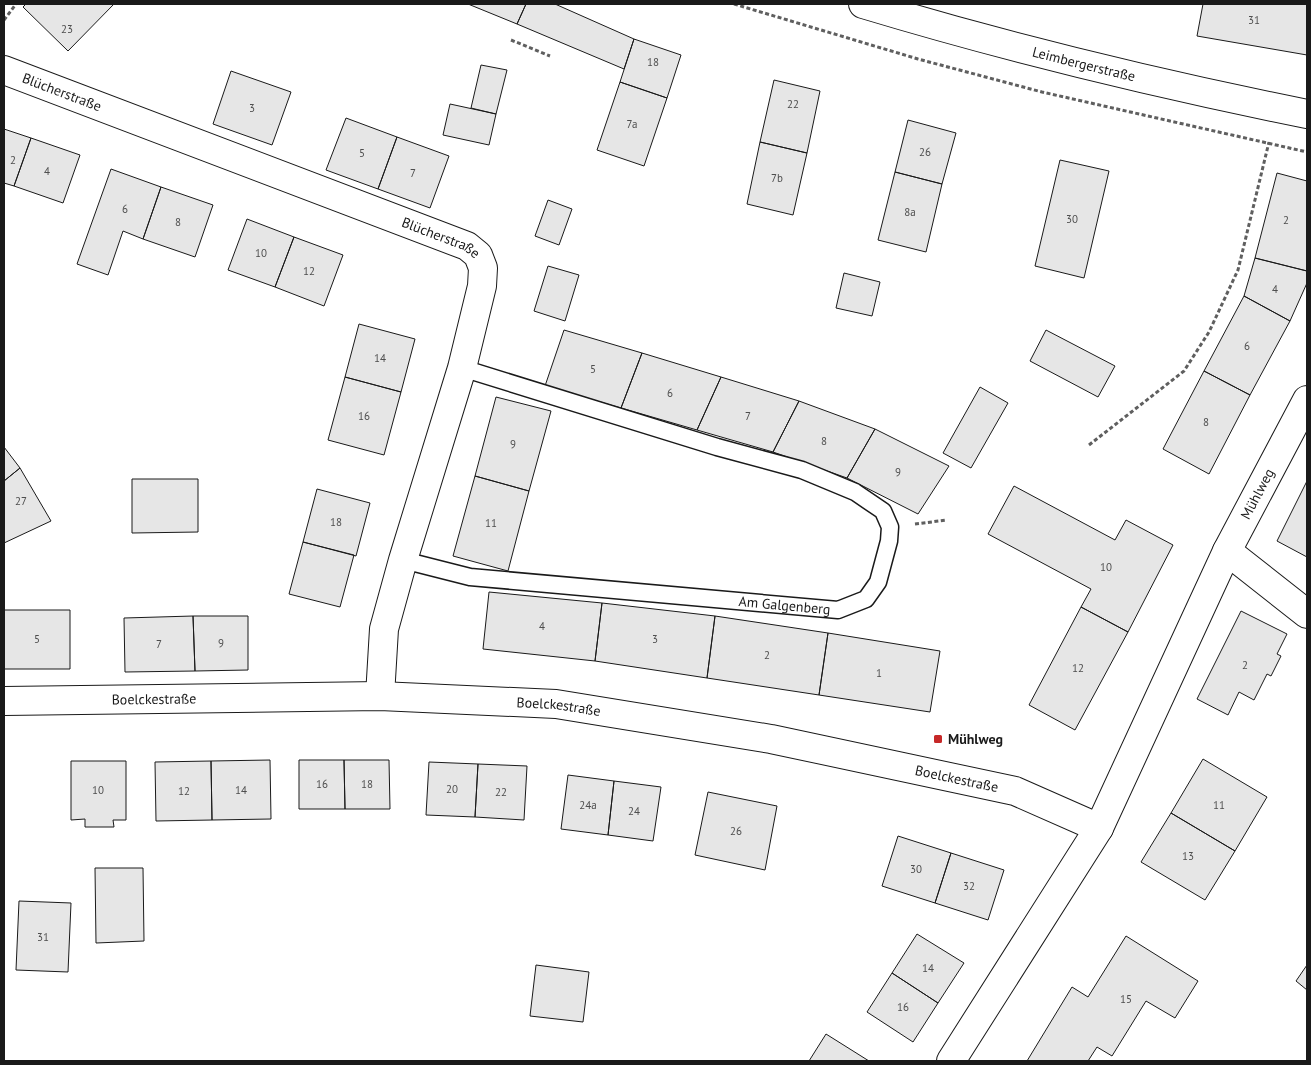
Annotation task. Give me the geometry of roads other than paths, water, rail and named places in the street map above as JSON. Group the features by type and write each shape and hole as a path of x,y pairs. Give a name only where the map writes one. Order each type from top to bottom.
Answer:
{"street":[{"name":"Leimbergerstraße","path":"863,4 946,29 1056,58 1163,84 1307,114"},
{"name":"Blücherstraße","path":"4,70 467,246 478,255 483,268 482,286 462,368 403,560 384,629 380,696"},
{"name":"Mühlweg","path":"951,1061 1099,828 1227,550 1307,400"},
{"path":"1227,550 1307,614"},
{"name":"Boelckestraße","path":"4,701 380,696 556,704 771,739 1015,791 1099,828"}],"lane":[{"name":"Am Galgenberg","path":"403,560 470,577 838,610 866,599 878,582 889,541 890,527 883,511 855,492 802,470 717,447 462,368"}],"place":[{"name":"Mühlweg","path":"938,739"}]}
